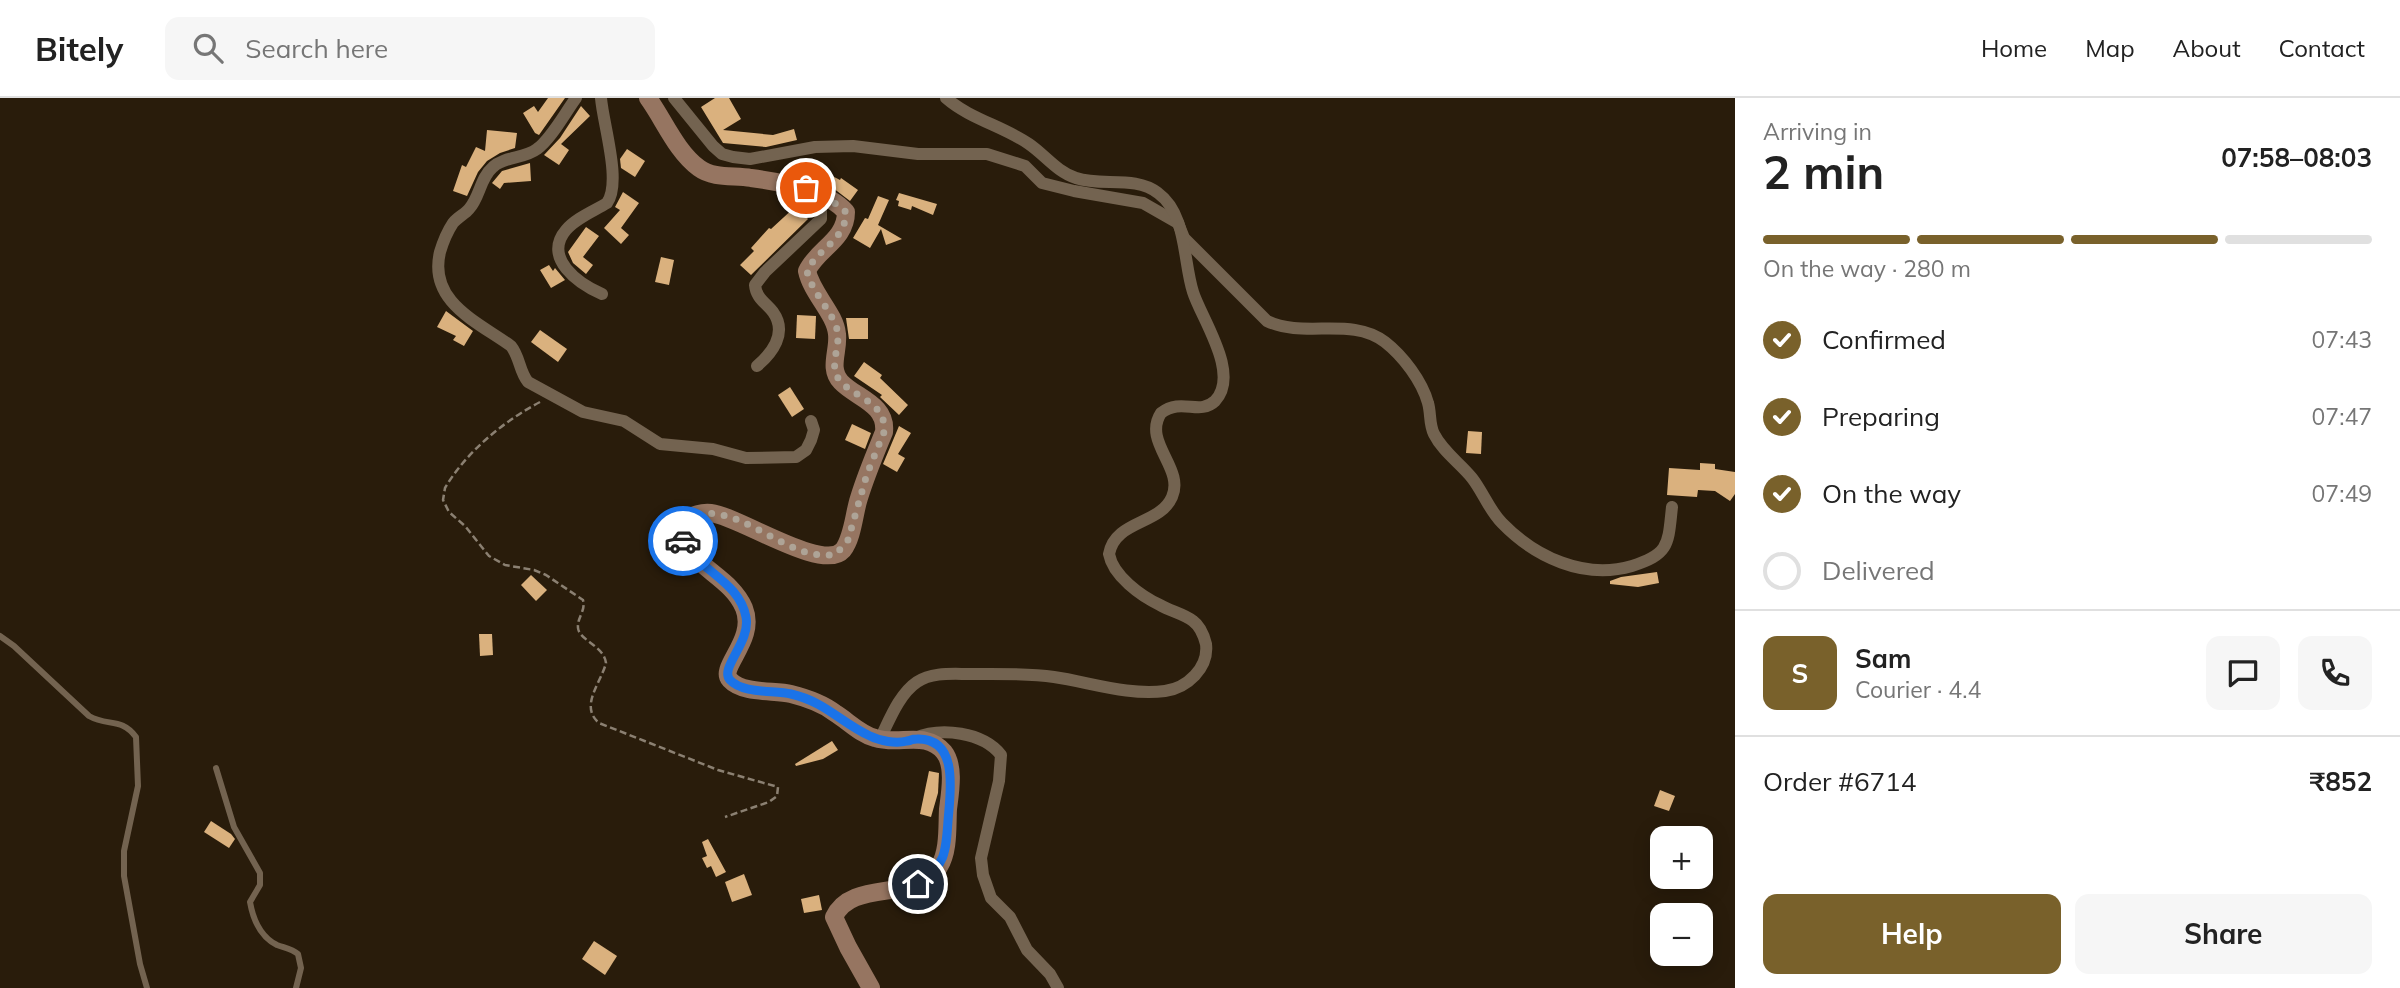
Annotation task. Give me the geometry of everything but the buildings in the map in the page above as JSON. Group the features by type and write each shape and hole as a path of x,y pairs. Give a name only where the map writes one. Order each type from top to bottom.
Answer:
{"street":[{"path":"576,98 536,150 498,163 485,175 472,205 448,231 442,243 437,271 448,299 481,327 511,346 528,382 583,412 624,421 660,444 713,449 746,458 796,457 806,450 811,440 814,430 811,421"},
{"path":"601,98 612,172 611,197 607,203 566,230 557,246 560,259 571,274 582,284 602,294"},
{"path":"648,98 666,127 700,169 712,174 806,188 831,200 846,212 846,222 841,232 811,262 807,271 815,293 834,322 838,334 834,364 836,375 841,383 874,406 885,424 848,540 836,554 818,555 745,524 710,513 685,519 681,532 687,548 694,558 727,583 743,607 747,620 746,632 726,672 728,678 740,686 788,693 817,702 859,730 880,739 905,742 935,732 960,734 991,746 1001,755 999,781 982,849 983,876 991,898 1010,917 1027,950 1050,974 1058,988"},
{"path":"674,98 713,146 722,154 733,157 750,159 815,147 853,146 918,154 987,155 1025,166 1042,183 1143,203 1178,223 1193,292 1220,352 1223,371 1220,393 1215,401 1205,407 1176,405 1161,413 1155,428 1174,480 1171,500 1159,511 1115,538 1109,554 1115,569 1139,592 1157,604 1192,619 1197,625 1206,643 1202,667 1187,683 1175,689 1152,692 1020,674 934,675 916,682 908,691 880,739"},
{"path":"946,98 972,115 1029,144 1073,177 1133,184 1156,191 1165,200 1184,238 1266,321 1281,326 1365,331 1392,348 1417,380 1428,403 1430,421 1439,443 1478,485 1501,523 1554,560 1599,571 1621,569 1656,557 1667,540 1672,507"},
{"path":"757,366 776,346 779,337 774,313 758,295 755,285 765,272 821,219 821,208 806,188"},
{"path":"871,988 834,918 838,908 845,902 918,884 931,876 939,867 947,838 949,764 946,755 938,746 915,738"}],"lane":[{"path":"0,636 15,646 89,716 123,724 136,737 138,786 124,851 124,876 147,988"},
{"path":"216,768 233,827 260,873 260,885 250,902 251,910 264,935 298,954 301,968 296,988"}],"path":[{"path":"552,395 508,421 478,448 445,488 445,506 484,551 498,561 546,575 583,600 585,605 579,631 605,657 604,669 590,708 594,719 688,759 778,787 777,796 769,802 725,817"}],"way so far":[{"path":"683,541 681,532 685,519 702,513 730,518 818,555 836,554 848,540 885,424 874,406 841,383 836,375 834,364 838,334 834,322 815,293 807,271 811,262 841,232 846,222 846,212 840,205 820,193 806,188"}],"route":[{"path":"683,541 694,558 727,583 743,607 747,620 746,632 742,645 726,672 734,683 750,689 803,697 817,702 874,738 905,742 915,738 926,740 938,746 946,755 950,783 944,855 931,876 918,884"}]}
